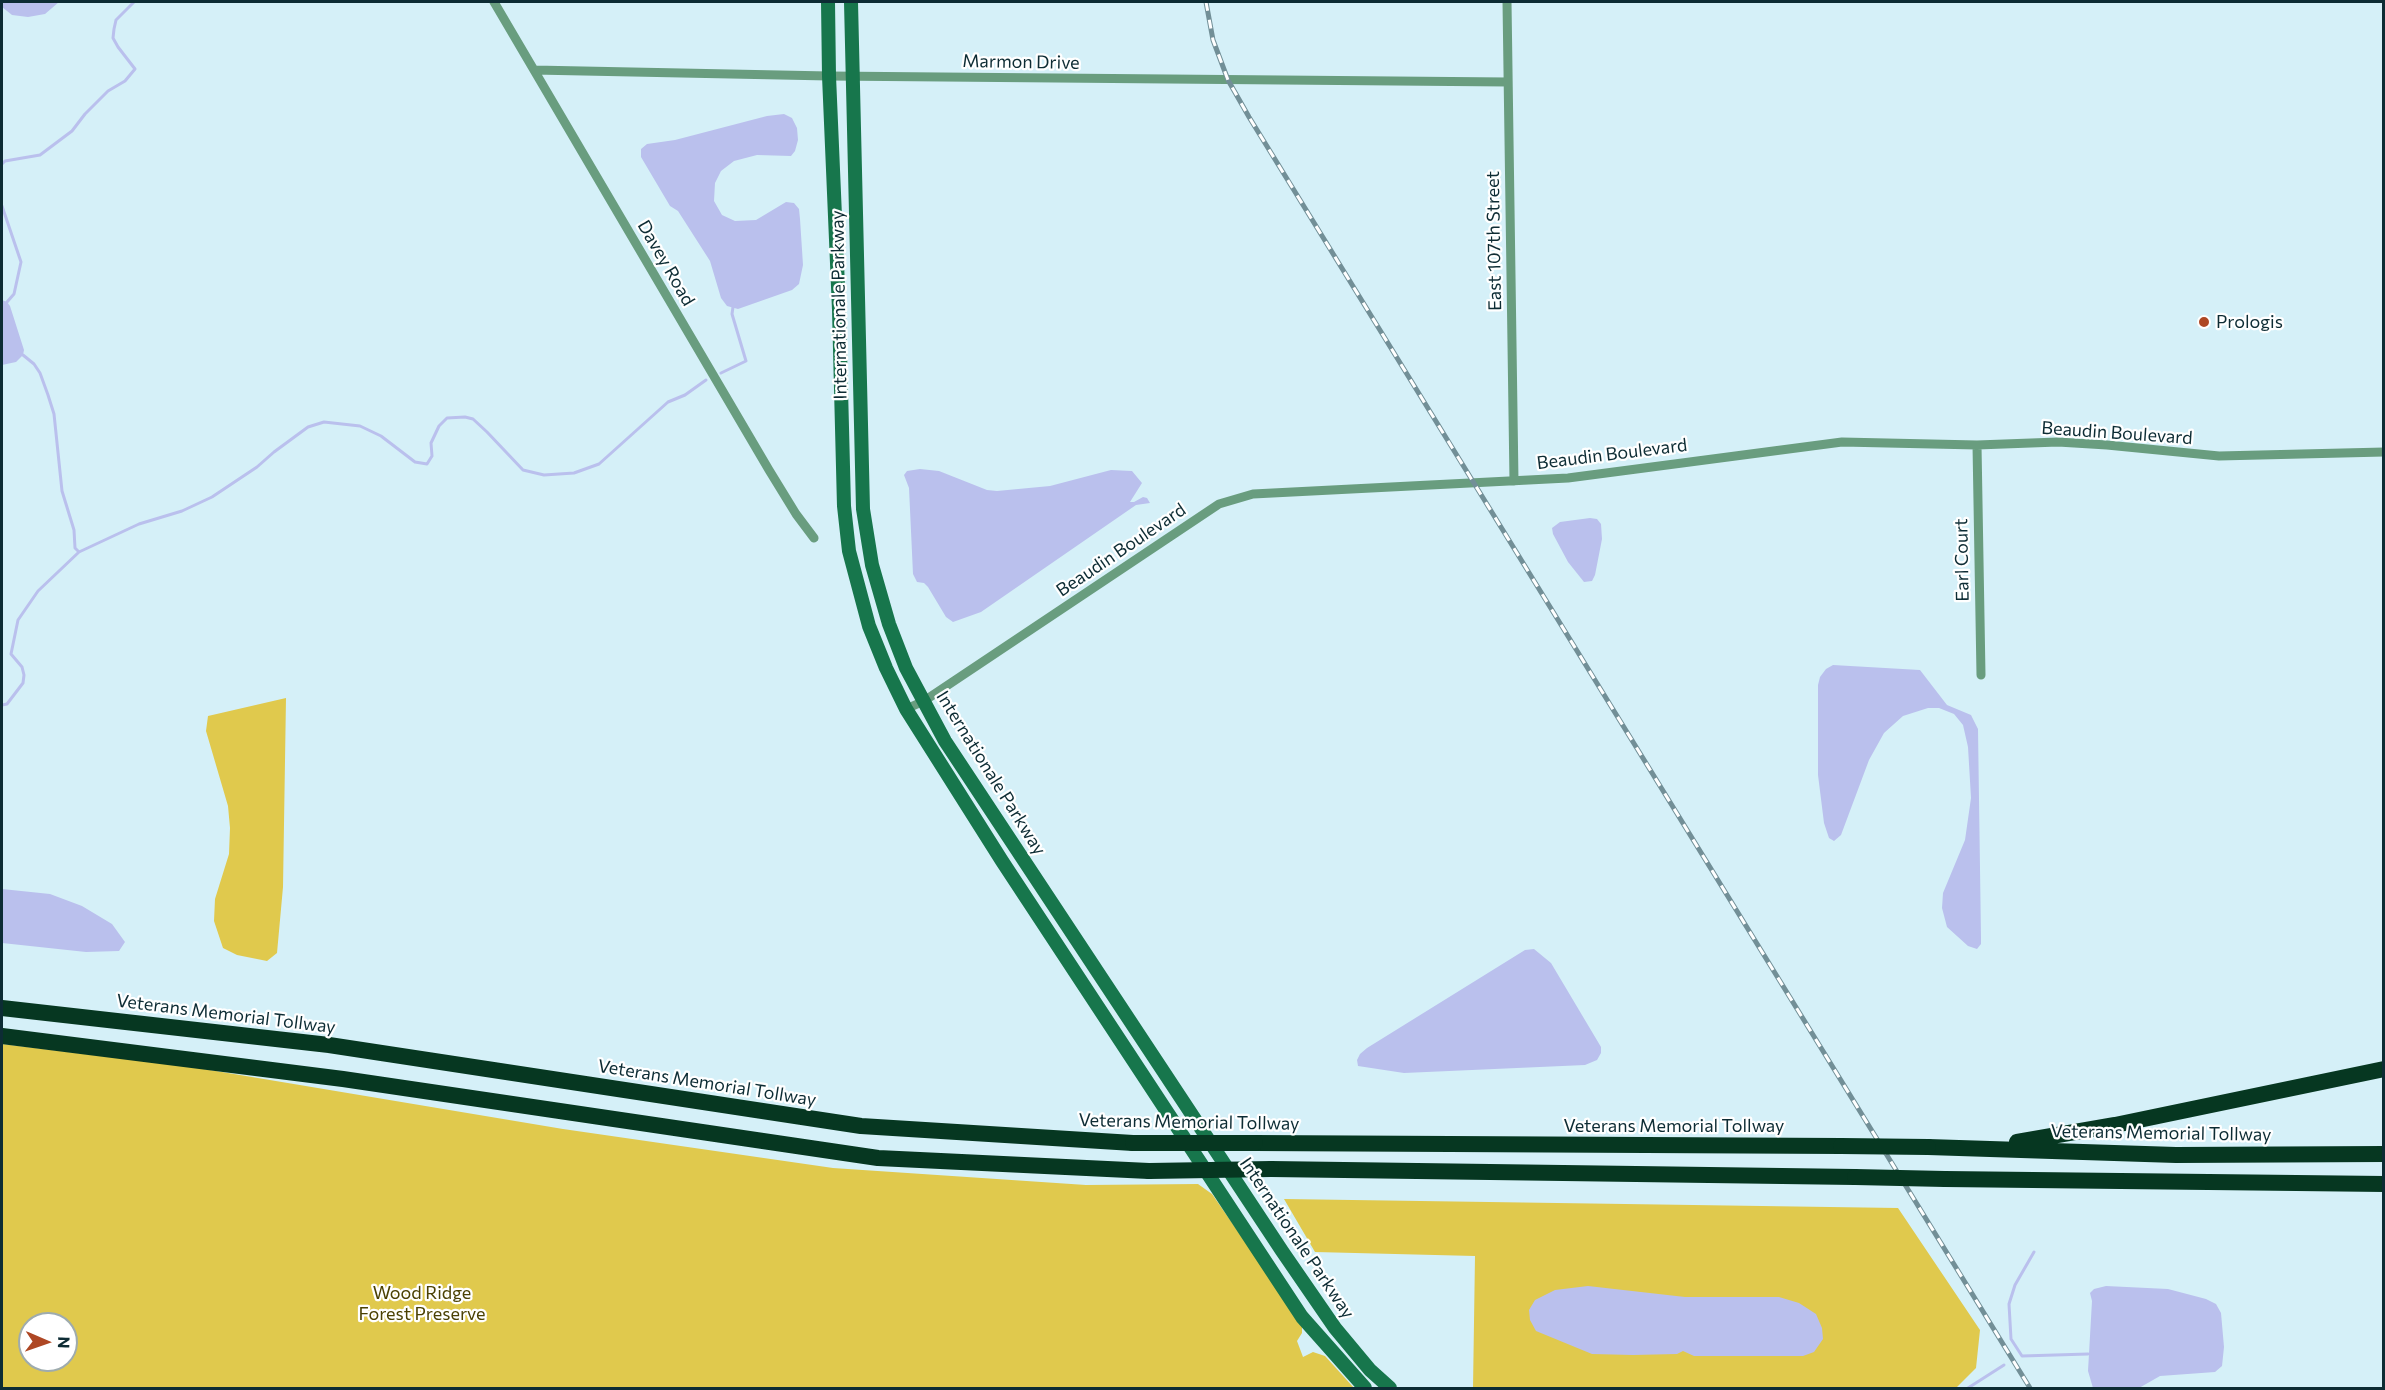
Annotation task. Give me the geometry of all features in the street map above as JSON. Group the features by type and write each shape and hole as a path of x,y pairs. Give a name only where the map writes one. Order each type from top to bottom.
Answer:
{"highway":[{"name":"Veterans Memorial Tollway","path":"2,1008 329,1045 861,1126 1133,1143 1983,1147 2176,1155 2384,1154"},
{"path":"2,1036 343,1079 878,1158 1149,1171 1271,1169 2384,1184"},
{"path":"1983,1147 2115,1125 2384,1069"}],"street":[{"name":"Davey Road","path":"494,2 769,470 814,538"},
{"name":"Internationale Parkway","path":"828,2 829,76 840,317 842,465 849,551 869,626 906,709 1002,861 1100,1006 1260,1256 1302,1317 1365,1389"},
{"name":"Internationale Parkway","path":"851,2 863,509 872,565 889,624 906,668 945,741 1282,1251 1335,1328 1370,1370 1390,1389"},
{"name":"East 107th Street","path":"1507,2 1514,481"},
{"name":"Marmon Drive","path":"534,70 829,76 1508,82"},
{"name":"Beaudin Boulevard","path":"906,709 924,701 1219,504 1253,494 1568,478 1842,442 1977,445 2058,442 2219,456 2384,452"},
{"name":"Earl Court","path":"1977,445 1981,675"}],"green space":[{"path":"286,698 283,887 277,953 267,961 237,955 223,948 214,921 215,899 229,854 230,828 228,806 206,731 208,716"},
{"name":"Wood Ridge Forest Preserve","path":"2,1044 192,1067 563,1129 833,1168 1086,1185 1198,1184 1212,1194 1298,1318 1302,1326 1302,1333 1297,1341 1303,1357 1313,1352 1325,1356 1354,1388 2,1388"},
{"path":"1284,1199 1898,1208 1980,1330 1976,1368 1956,1388 1473,1388 1475,1256 1315,1252"}],"water":[{"path":"2,2 59,2 45,14 28,17 12,15 2,7"},
{"path":"784,114 792,118 797,128 798,140 791,156 757,155 734,161 721,171 715,183 714,201 722,215 735,221 756,220 786,202 794,203 799,209 803,265 799,284 792,290 738,309 727,306 721,298 710,261 678,211 670,206 641,157 641,149 647,144 675,140 767,116"},
{"path":"2,300 10,306 24,350 23,355 16,362 2,365"},
{"path":"920,469 939,471 987,490 997,491 1050,486 1111,470 1132,471 1142,483 1130,502 1143,497 1147,498 1150,503 1136,505 981,612 953,622 946,617 928,587 924,583 917,582 913,574 909,488 904,475 907,471"},
{"path":"1597,519 1601,524 1602,539 1595,575 1592,581 1584,582 1568,562 1552,528 1560,522"},
{"path":"1833,665 1920,670 1947,705 1971,715 1978,729 1981,944 1977,949 1968,946 1947,927 1942,908 1943,893 1965,840 1971,798 1968,747 1963,725 1954,714 1939,708 1928,708 1903,716 1884,733 1869,760 1841,835 1834,841 1829,838 1824,823 1818,775 1818,685 1826,669"},
{"path":"2,889 50,894 82,906 112,924 125,942 119,951 86,952 2,943"},
{"path":"1534,949 1551,963 1601,1047 1597,1060 1585,1065 1404,1073 1358,1066 1357,1060 1360,1054 1367,1048 1525,950"},
{"path":"1588,1286 1685,1297 1779,1297 1799,1303 1816,1314 1822,1328 1823,1339 1814,1352 1803,1356 1694,1356 1683,1351 1677,1354 1592,1354 1536,1331 1530,1320 1529,1310 1535,1300 1555,1290"},
{"path":"2106,1286 2168,1289 2216,1304 2221,1313 2224,1347 2222,1366 2215,1372 2160,1376 2139,1388 2093,1388 2088,1371 2092,1301 2090,1293 2094,1289"}],"waterway":[{"path":"2,164 5,161 40,155 72,131 108,91 125,81 135,69 113,38 116,20 134,2"},
{"path":"2,206 21,262 14,294 7,302"},
{"path":"721,373 746,361 732,314 733,307"},
{"path":"23,355 34,364 40,373 54,414 62,491 74,530 75,548 79,552"},
{"path":"2,705 7,704 23,683 22,667 11,654 18,620 38,591 79,552 139,524 182,511 212,497 257,467 308,427 324,422 360,426 381,436 415,462 427,464 432,456 431,443 439,426 447,418 465,417 473,419 523,470 544,475 574,473 599,464 668,402 685,395 706,380"},
{"path":"2034,1252 2015,1285 2009,1304 2011,1339 2022,1356 2088,1354"},
{"path":"1968,1388 2004,1365"}],"railway":[{"path":"1206,2 1213,40 1228,80 1249,117 2030,1388"}],"place":[{"name":"Prologis","path":"2204,322"}]}
